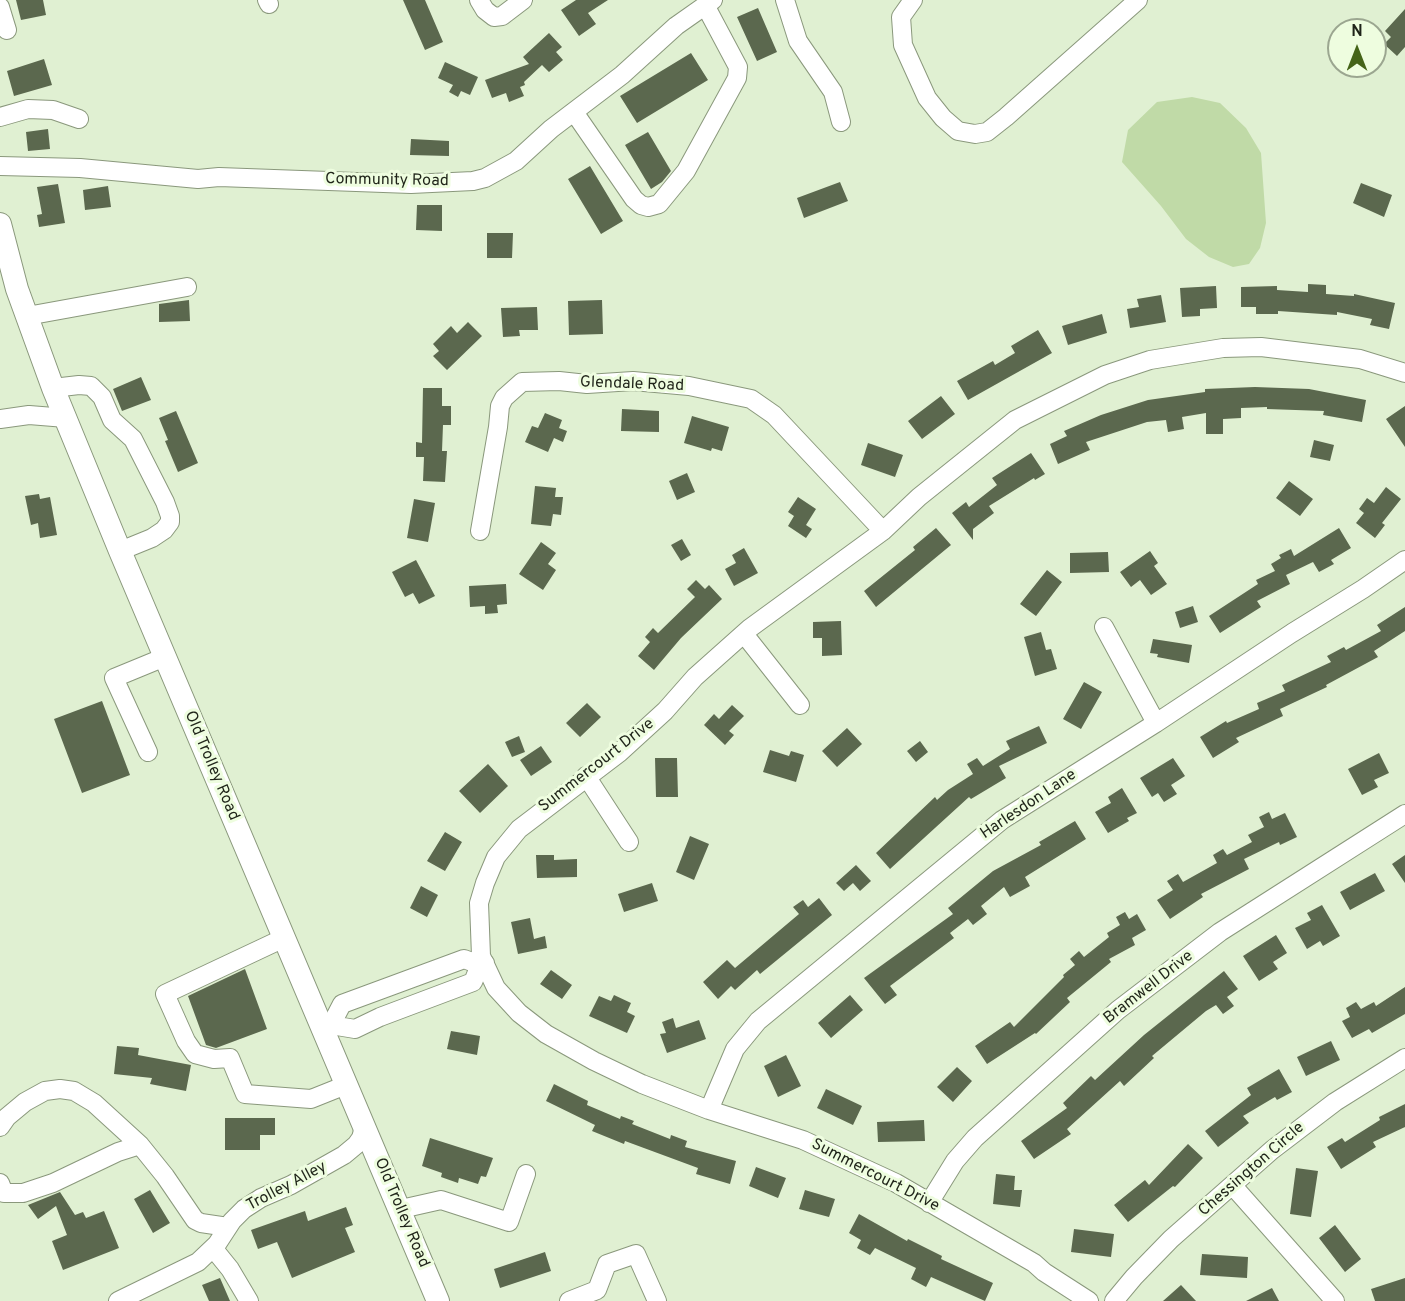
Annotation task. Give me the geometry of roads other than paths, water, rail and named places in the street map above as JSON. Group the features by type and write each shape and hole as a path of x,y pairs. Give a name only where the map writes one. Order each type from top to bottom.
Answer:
{"main road":[{"name":"Old Trolley Road","path":"0,224 17,289 53,388 284,938 327,1027 346,1085 401,1209 438,1301"}],"street":[{"path":"478,0 494,17 502,16 523,0"},
{"path":"785,0 798,41 833,92 841,122"},
{"path":"913,0 901,17 903,45 927,98 958,131 975,134 987,132 1006,117 1138,0"},
{"path":"574,112 634,199 648,207 659,204 686,171 737,78 738,67 708,2"},
{"name":"Community Road","path":"0,166 80,168 198,179 219,177 411,184 473,181 495,174 516,161 551,129 622,75 676,26 708,2"},
{"path":"0,7 7,30"},
{"path":"0,117 28,109 53,110 79,119"},
{"path":"27,316 187,287"},
{"name":"Summercourt Drive","path":"1089,1301 1034,1263 896,1183 803,1140 708,1110 642,1084 546,1034 519,1013 496,988 482,964 479,903 496,857 519,829 619,753 665,711 695,677 763,617 883,531 919,497 1015,420 1105,375 1150,360 1223,348 1261,347 1360,359 1405,373"},
{"name":"Glendale Road","path":"480,531 500,406 513,388 522,382 559,381 587,384 633,381 689,386 751,399 774,415 883,531"},
{"path":"53,388 91,386 102,397 112,420 134,439 165,502 170,516 170,522 165,530 120,551"},
{"path":"0,419 29,415 66,418"},
{"name":"Harlesdon Lane","path":"708,1110 735,1049 758,1021 1002,820 1156,723 1405,560"},
{"path":"1104,627 1156,723"},
{"path":"744,634 800,705"},
{"path":"148,752 114,678 165,657"},
{"path":"586,776 629,842"},
{"name":"Bramwell Drive","path":"928,1203 955,1161 975,1138 1118,1010 1235,921 1405,814"},
{"path":"284,938 165,994 186,1041 195,1054 214,1059 230,1058 245,1094 311,1099 346,1085"},
{"path":"464,959 482,964 473,982 380,1017 355,1029 327,1027 342,1004 464,959"},
{"name":"Chessington Circle","path":"1114,1301 1171,1239 1272,1150 1303,1125 1405,1058"},
{"path":"0,1126 25,1102 45,1091 74,1091 94,1103 140,1145 165,1176 195,1220 228,1227"},
{"name":"Trolley Alley","path":"118,1301 190,1266 213,1248 244,1209 344,1155 361,1138 364,1127"},
{"path":"0,1183 4,1193 23,1193 63,1179 118,1152 140,1145"},
{"path":"401,1209 441,1200 509,1222 526,1174"},
{"path":"1233,1186 1335,1301"},
{"path":"213,1248 230,1269 249,1301"},
{"path":"569,1301 597,1290 607,1264 636,1254 657,1301"}]}
